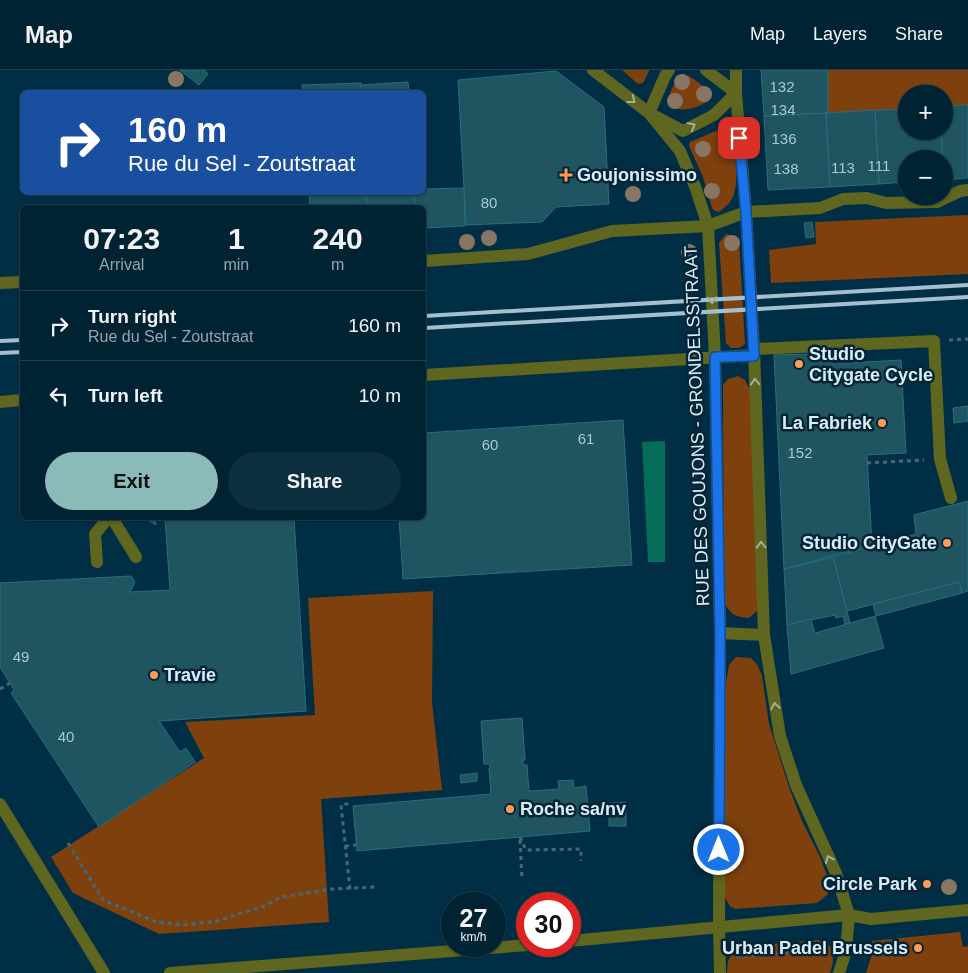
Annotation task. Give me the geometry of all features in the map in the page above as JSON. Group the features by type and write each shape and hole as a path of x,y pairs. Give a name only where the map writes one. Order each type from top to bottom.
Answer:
{"street":[{"name":"RUE DES GOUJONS - GRONDELSSTRAAT","path":"593,70 649,113 683,131 714,115 736,93"},
{"path":"649,113 665,76 670,70"},
{"path":"706,70 736,93"},
{"path":"736,70 754,352 764,636 780,736 796,785 836,872 849,915 846,951 839,973"},
{"name":"RUE DES GOUJONS - GRONDELSSTRAAT","path":"649,113 680,151 696,189 708,226 715,357 720,633 720,973"},
{"path":"426,261 528,254 612,231 708,226 746,212 820,208 843,199 867,198 886,203 937,202 960,191 968,190"},
{"path":"0,283 20,282"},
{"path":"426,375 934,341 940,459 951,498"},
{"path":"0,402 20,400"},
{"path":"97,562 96,534 106,520"},
{"path":"113,520 136,557"},
{"path":"720,633 764,636"},
{"path":"0,804 104,973"},
{"path":"581,940 849,915 871,918 968,910"},
{"path":"170,973 516,946"}],"path":[{"path":"867,463 928,460"},
{"path":"0,689 10,683"},
{"path":"350,889 341,805 352,803"},
{"path":"522,879 520,837 526,850 580,849 581,861"},
{"path":"68,843 103,900 156,922 182,925 217,921 264,906 282,897 332,889 377,887"},
{"path":"345,846 356,845"},
{"path":"732,958 830,950"}],"shaded area":[{"path":"622,70 649,71 643,83 638,84"},
{"path":"828,70 968,70 968,105 953,106 953,85 898,85 898,109 828,113"},
{"path":"684,74 696,80 706,89 712,95 711,99 704,104 688,109 683,110 674,107 669,99 671,89"},
{"path":"727,126 731,127 734,142 736,161 735,188 732,199 719,212 712,208 703,177 689,146 690,142"},
{"path":"968,215 968,274 771,283 769,250 816,244 815,222"},
{"path":"726,234 734,236 739,241 745,344 739,348 731,348 726,343 719,243"},
{"path":"738,376 745,380 750,390 758,610 749,618 734,614 724,602 723,385 728,379"},
{"path":"665,441 665,562 648,562 642,442"},
{"path":"433,591 432,703 442,790 321,799 329,922 159,934 73,893 51,857 204,758 185,722 315,715 308,598"},
{"path":"736,657 751,658 757,664 762,676 769,724 790,790 829,881 827,895 817,903 735,909 730,906 725,898 725,689 729,665"},
{"path":"960,932 963,947 968,946 968,973 866,973 872,955 872,941"},
{"path":"818,940 832,947 833,962 830,973 727,973 728,961 734,950"}],"building":[{"path":"180,70 204,70 208,74 199,85"},
{"path":"761,70 828,70 828,113 764,116"},
{"path":"556,71 604,107 609,204 556,207 542,222 466,225 458,80"},
{"path":"408,82 409,90 361,90 361,85"},
{"path":"361,83 361,90 303,90 302,85"},
{"path":"968,105 968,178 953,179 953,150 942,150 942,140 953,140 953,106"},
{"path":"898,109 898,140 942,140 942,150 898,150 898,183 879,184 875,110"},
{"path":"875,110 879,184 830,187 826,113"},
{"path":"826,113 830,187 768,190 764,116"},
{"path":"464,188 465,226 426,228 426,205 415,205 414,195 426,195 426,189"},
{"path":"309,195 366,195 367,205 310,205"},
{"path":"366,195 414,195 415,205 367,205"},
{"path":"812,222 814,237 806,238 804,223"},
{"path":"816,354 816,360 832,359 832,364 901,360 906,453 867,455 872,545 784,569 774,355"},
{"path":"968,406 968,421 954,423 953,408"},
{"path":"623,420 632,565 403,579 399,520 426,520 426,433"},
{"path":"968,501 968,591 962,593 959,582 847,611 833,557 916,534 914,515"},
{"path":"148,520 155,520 156,525"},
{"name":"Travie","path":"165,520 294,520 306,711 159,721 180,752 186,748 195,762 99,827 11,693 14,690 0,667 0,583 131,576 135,582 130,592 170,590"},
{"path":"833,557 850,623 845,624 843,616 836,618 835,615 787,625 784,569"},
{"path":"959,582 962,593 876,616 873,604"},
{"path":"875,616 884,648 791,674 787,625 811,619 815,633"},
{"path":"522,718 525,760 523,760 523,765 527,765 529,791 559,789 558,781 573,780 574,788 586,786 590,831 357,851 353,806 491,794 490,764 484,764 481,721"},
{"path":"477,773 477,781 461,783 460,775"},
{"path":"626,802 626,826 609,826 609,803"}],"railway":[{"path":"426,316 968,285"},
{"path":"426,328 968,297"},
{"path":"0,341 20,340"},
{"path":"0,353 20,352"}],"place":[{"name":"Goujonissimo","path":"566,175"},
{"name":"Studio Citygate Cycle","path":"799,364"},
{"name":"La Fabriek","path":"882,423"},
{"name":"Studio CityGate","path":"947,543"},
{"name":"Travie","path":"154,675"},
{"name":"Roche sa/nv","path":"510,809"},
{"name":"Circle Park","path":"927,884"},
{"name":"Urban Padel Brussels","path":"918,948"}],"route":[{"path":"719,850 720,633 715,357 754,356 746,212 739,138"}]}
